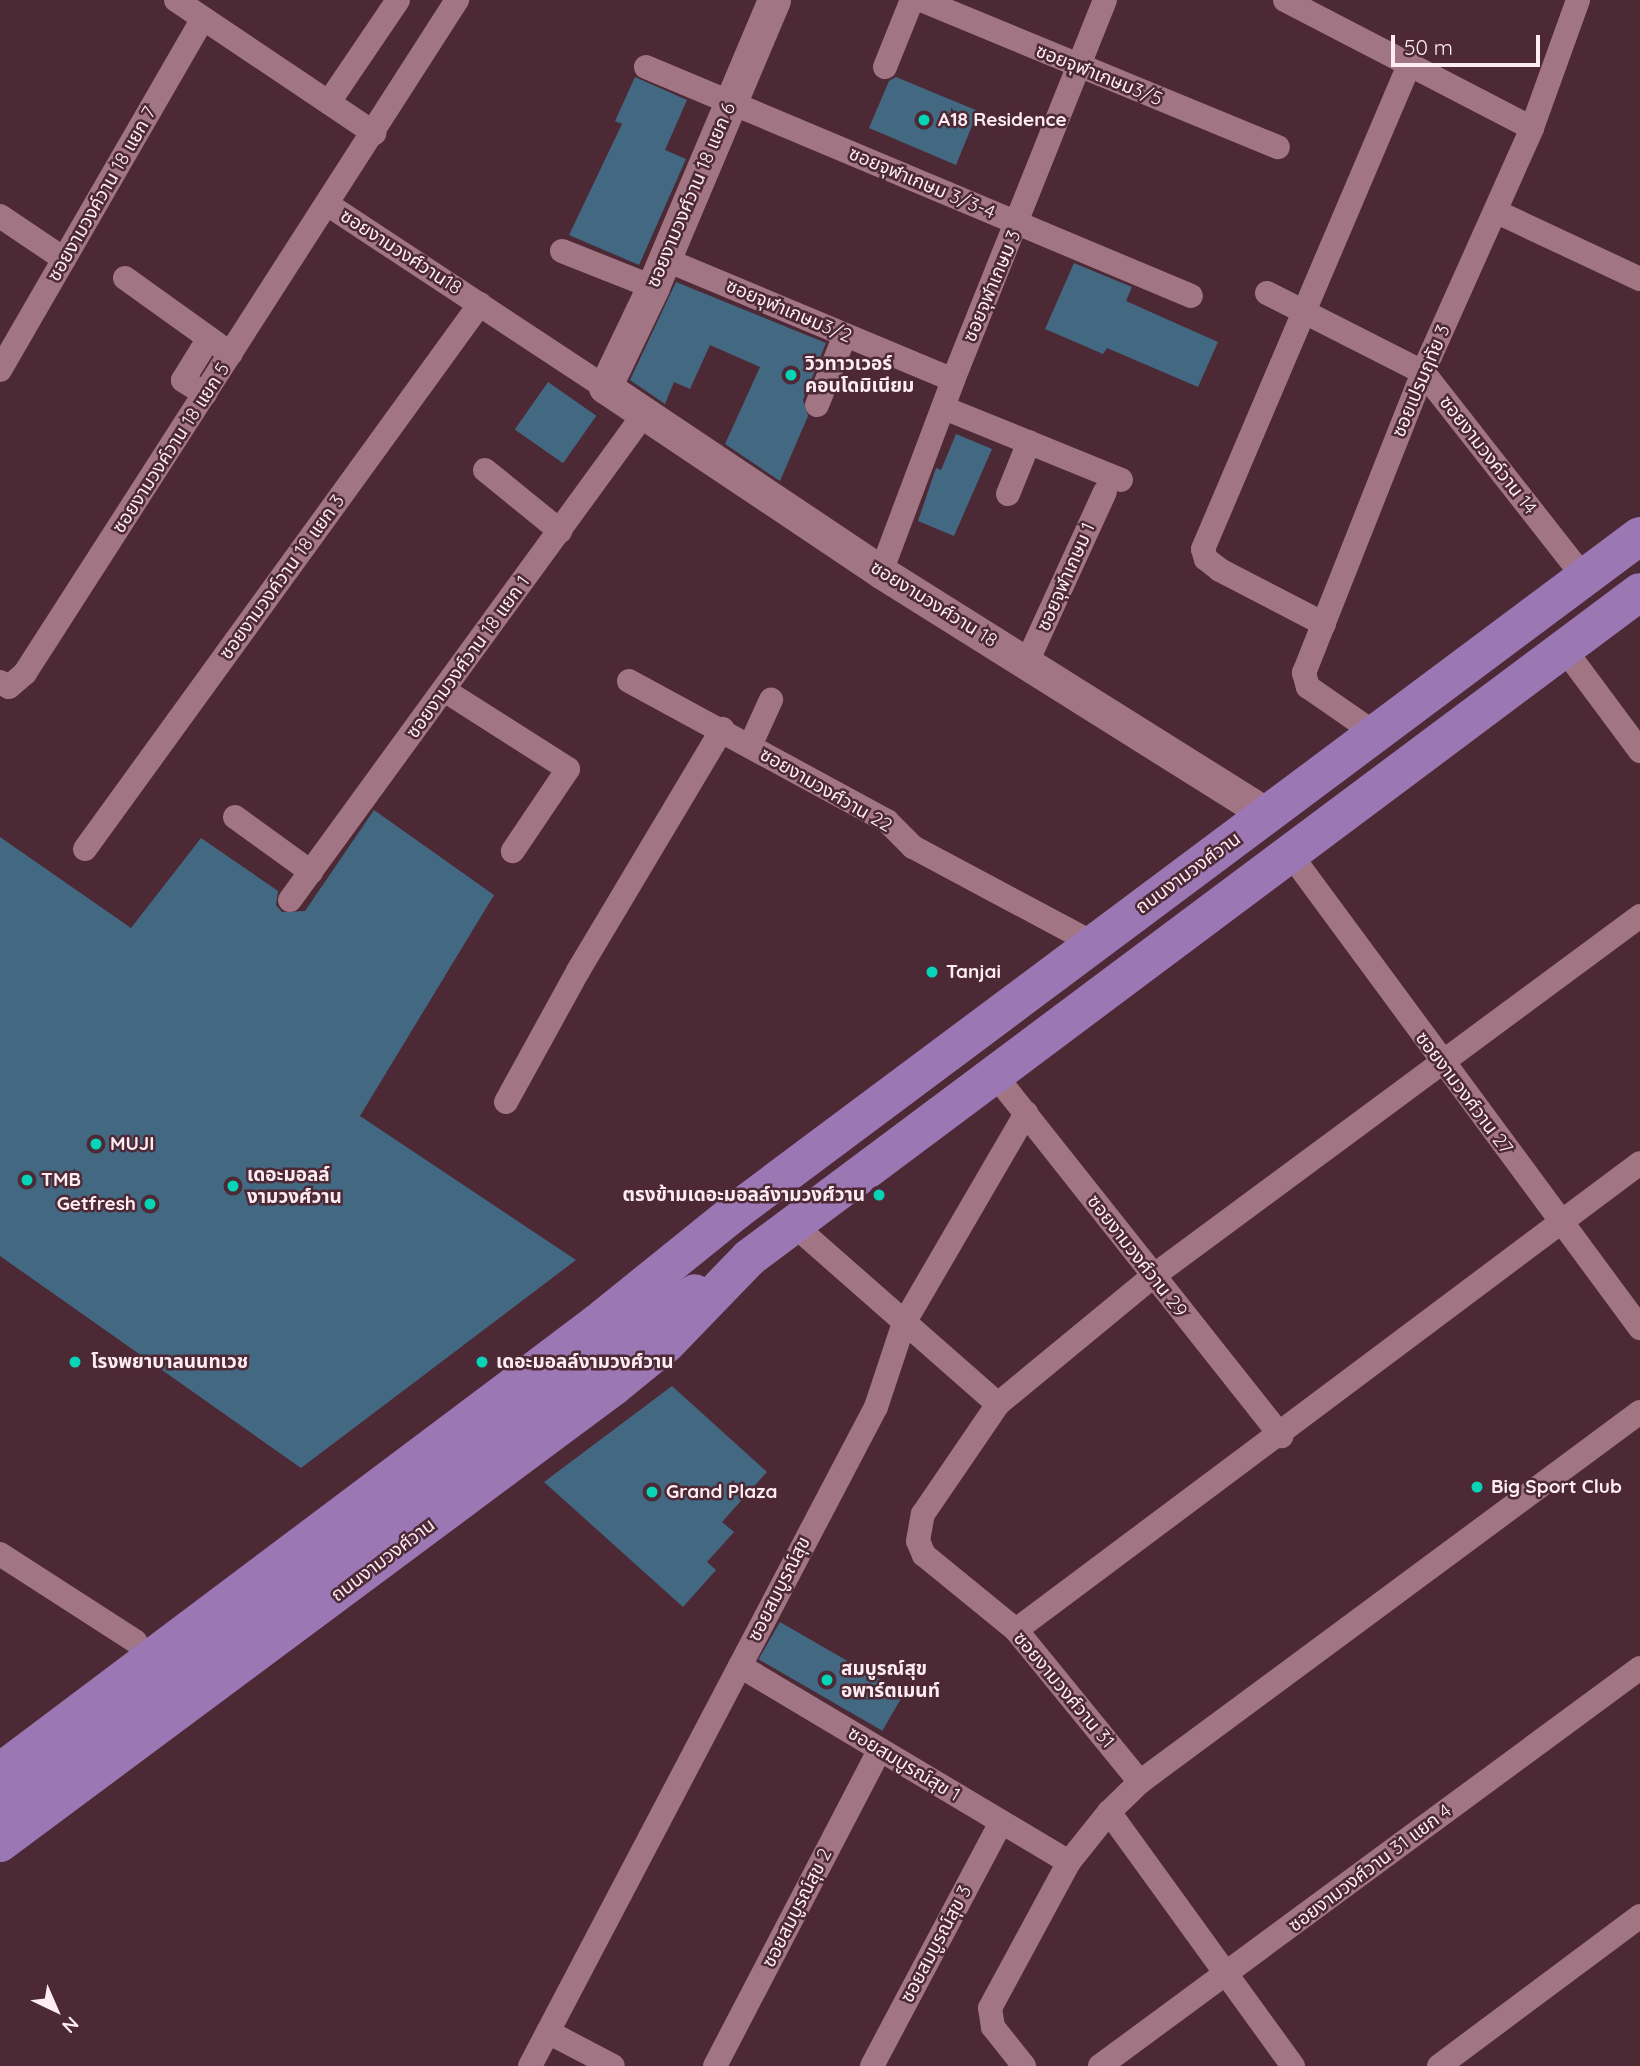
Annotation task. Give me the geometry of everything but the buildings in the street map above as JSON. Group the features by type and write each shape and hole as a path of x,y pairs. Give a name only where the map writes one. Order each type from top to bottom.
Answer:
{"main road":[{"name":"ถนนงามวงศ์วาน","path":"0,1744 594,1298 736,1211 1640,536"},
{"name":"ถนนงามวงศ์วาน","path":"0,1843 614,1387 666,1344 750,1258 1640,592"},
{"name":"ถนนงามวงศ์วาน","path":"0,1806 604,1335 736,1211"},
{"name":"ถนนงามวงศ์วาน","path":"0,1772 604,1335 750,1258"},
{"path":"48,1708 43,1727 54,1753 77,1770 97,1772"}],"street":[{"path":"176,0 374,133 457,0"},
{"path":"329,102 398,0"},
{"name":"ซอยงามวงศ์วาน 18 แยก 6","path":"605,387 659,273 774,0"},
{"path":"885,67 912,0"},
{"name":"ซอยจุฬาเกษม3/5","path":"921,0 1079,68 1279,146"},
{"name":"ซอยจุฬาเกษม 3","path":"881,572 953,380 1018,225 1105,0"},
{"path":"1284,0 1532,128"},
{"name":"ซอยเปรมฤทัย 3","path":"1376,734 1304,680 1423,372 1497,212 1532,128 1577,0"},
{"name":"ซอยงามวงค์วาน 18 แยก 7","path":"0,370 203,19"},
{"path":"1324,624 1220,570 1206,559 1203,549 1301,308 1409,65"},
{"name":"ซอยจุฬาเกษม 3/3-4","path":"646,67 1191,296"},
{"name":"ซอยงามวงศ์วาน18","path":"374,133 327,204 605,387"},
{"name":"ซอยงามวงค์วาน 18 แยก 5","path":"5,685 25,673 327,204"},
{"path":"1497,212 1640,279"},
{"path":"0,216 64,259"},
{"name":"ซอยจุฬาเกษม3/2","path":"562,251 659,273 845,335 953,380"},
{"path":"125,278 231,354"},
{"name":"ซอยงามวงค์วาน 14","path":"1267,293 1423,372 1584,577"},
{"name":"ซอยงามวงค์วาน 18 แยก 3","path":"85,849 480,304"},
{"path":"817,405 845,335"},
{"path":"205,394 183,380 209,338"},
{"name":"ซอยงามวงศ์วาน 18","path":"605,387 881,572 1267,814"},
{"path":"944,408 1029,442 1008,494"},
{"name":"ซอยงามวงศ์วาน 18 แยก 1","path":"290,900 644,414"},
{"name":"ซอยจุฬาเกษม 1","path":"1027,662 1113,486 1029,442"},
{"path":"485,470 560,531"},
{"path":"1565,650 1640,751"},
{"name":"ซอยงามวงศ์วาน 22","path":"629,681 722,729 887,821 913,847 1093,943"},
{"path":"444,690 568,769 513,851"},
{"path":"750,746 771,700"},
{"path":"506,1102 552,1015 722,729"},
{"path":"235,817 311,872"},
{"name":"ซอยงามวงศ์วาน 27","path":"1290,855 1441,1063 1640,1328"},
{"name":"ซอยงามวงศ์วาน 31","path":"1140,1782 1016,1630 936,1569 918,1542 923,1514 998,1404 1152,1277 1640,916"},
{"name":"ซอยงามวงศ์วาน 29","path":"995,1075 1152,1277 1281,1436"},
{"name":"ซอยสมบูรณ์สุข","path":"530,2066 876,1407 904,1323 1026,1113"},
{"path":"1016,1630 1281,1436 1640,1163"},
{"path":"794,1225 998,1404"},
{"path":"1024,2066 993,2027 990,2008 1069,1862 1109,1812 1140,1782 1640,1412"},
{"path":"0,1554 135,1641"},
{"name":"ซอยสมบูรณ์สุข 1","path":"740,1666 1069,1862"},
{"name":"ซอยงามวงศ์วาน 31 แยก 4","path":"1100,2066 1640,1668"},
{"name":"ซอยสมบูรณ์สุข 2","path":"715,2066 880,1749"},
{"path":"1109,1812 1293,2066"},
{"name":"ซอยสมบูรณ์สุข 3","path":"872,2066 1001,1822"},
{"path":"1439,2066 1640,1916"},
{"path":"548,2032 613,2066"}],"place":[{"name":"A18 Residence","path":"924,120"},
{"name":"วิวทาวเวอร์ คอนโดมิเนียม","path":"791,375"},
{"name":"Tanjai","path":"932,972"},
{"name":"MUJI","path":"96,1144"},
{"name":"TMB","path":"27,1180"},
{"name":"เดอะมอลล์ งามวงศ์วาน","path":"233,1186"},
{"name":"ตรงข้ามเดอะมอลล์งามวงศ์วาน","path":"879,1195"},
{"name":"Getfresh","path":"150,1204"},
{"name":"โรงพยาบาลนนทเวช","path":"75,1362"},
{"name":"เดอะมอลล์งามวงศ์วาน","path":"482,1362"},
{"name":"Big Sport Club","path":"1477,1487"},
{"name":"Grand Plaza","path":"652,1492"},
{"name":"สมบูรณ์สุข อพาร์ตเมนท์","path":"827,1680"}]}
